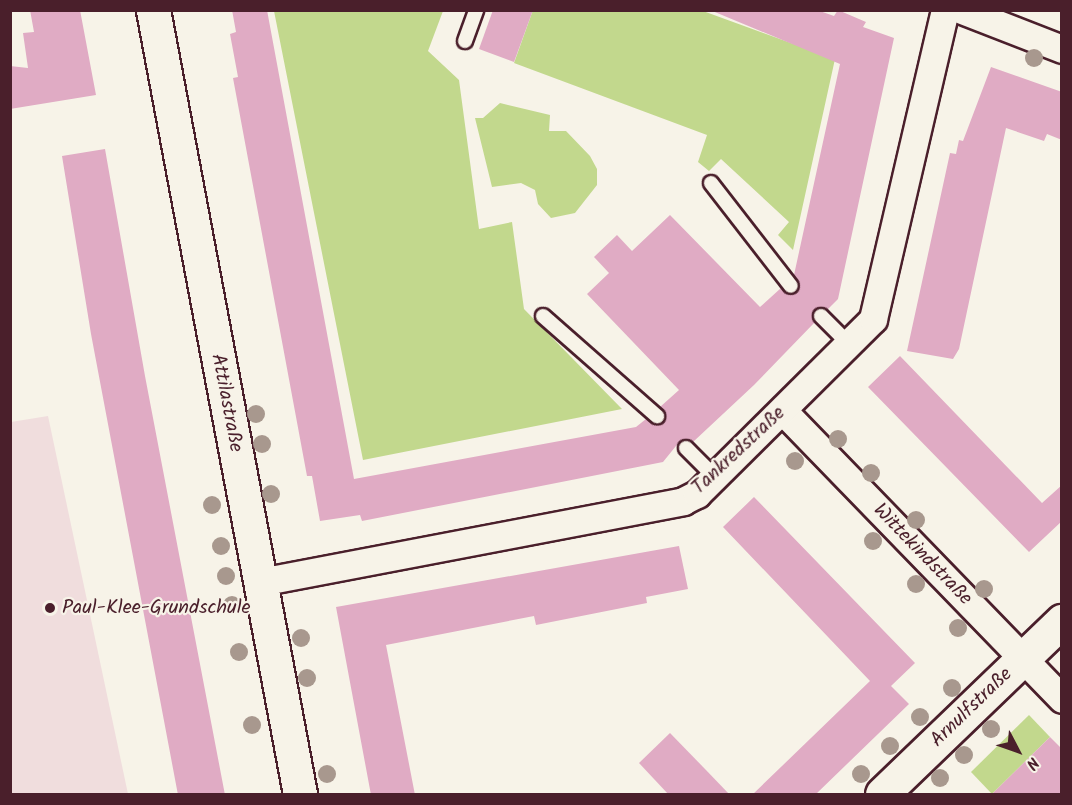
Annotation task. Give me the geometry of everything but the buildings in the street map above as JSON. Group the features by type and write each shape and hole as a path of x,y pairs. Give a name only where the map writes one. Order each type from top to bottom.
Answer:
{"main road":[{"name":"Attilastraße","path":"153,10 300,795"},
{"name":"Arnulfstraße","path":"882,795 1062,621"}],"street":[{"name":"Tankredstraße","path":"260,582 683,501 715,477 866,331 879,307 945,10"},
{"path":"962,10 1062,49"},
{"name":"Wittekindstraße","path":"783,411 1062,699"}],"lane":[{"path":"465,41 476,10"},
{"path":"711,183 791,286"},
{"path":"543,316 657,416"},
{"path":"821,316 850,346"},
{"path":"687,448 715,477"}],"shaded area":[{"name":"Paul-Klee-Grundschule","path":"48,416 128,794 11,794 11,422"}],"green space":[{"path":"533,10 703,11 835,59 793,250 778,235 789,222 721,159 709,171 698,162 707,135 514,63"},
{"path":"274,11 443,11 428,51 459,80 479,229 512,222 524,309 622,409 363,460"},
{"path":"500,103 550,115 549,131 566,131 590,156 597,169 597,185 575,213 551,218 538,204 535,190 521,183 492,187 475,118 483,118"},
{"path":"1029,715 1050,737 992,794 971,772"}],"place":[{"name":"Paul-Klee-Grundschule","path":"50,608"}]}
